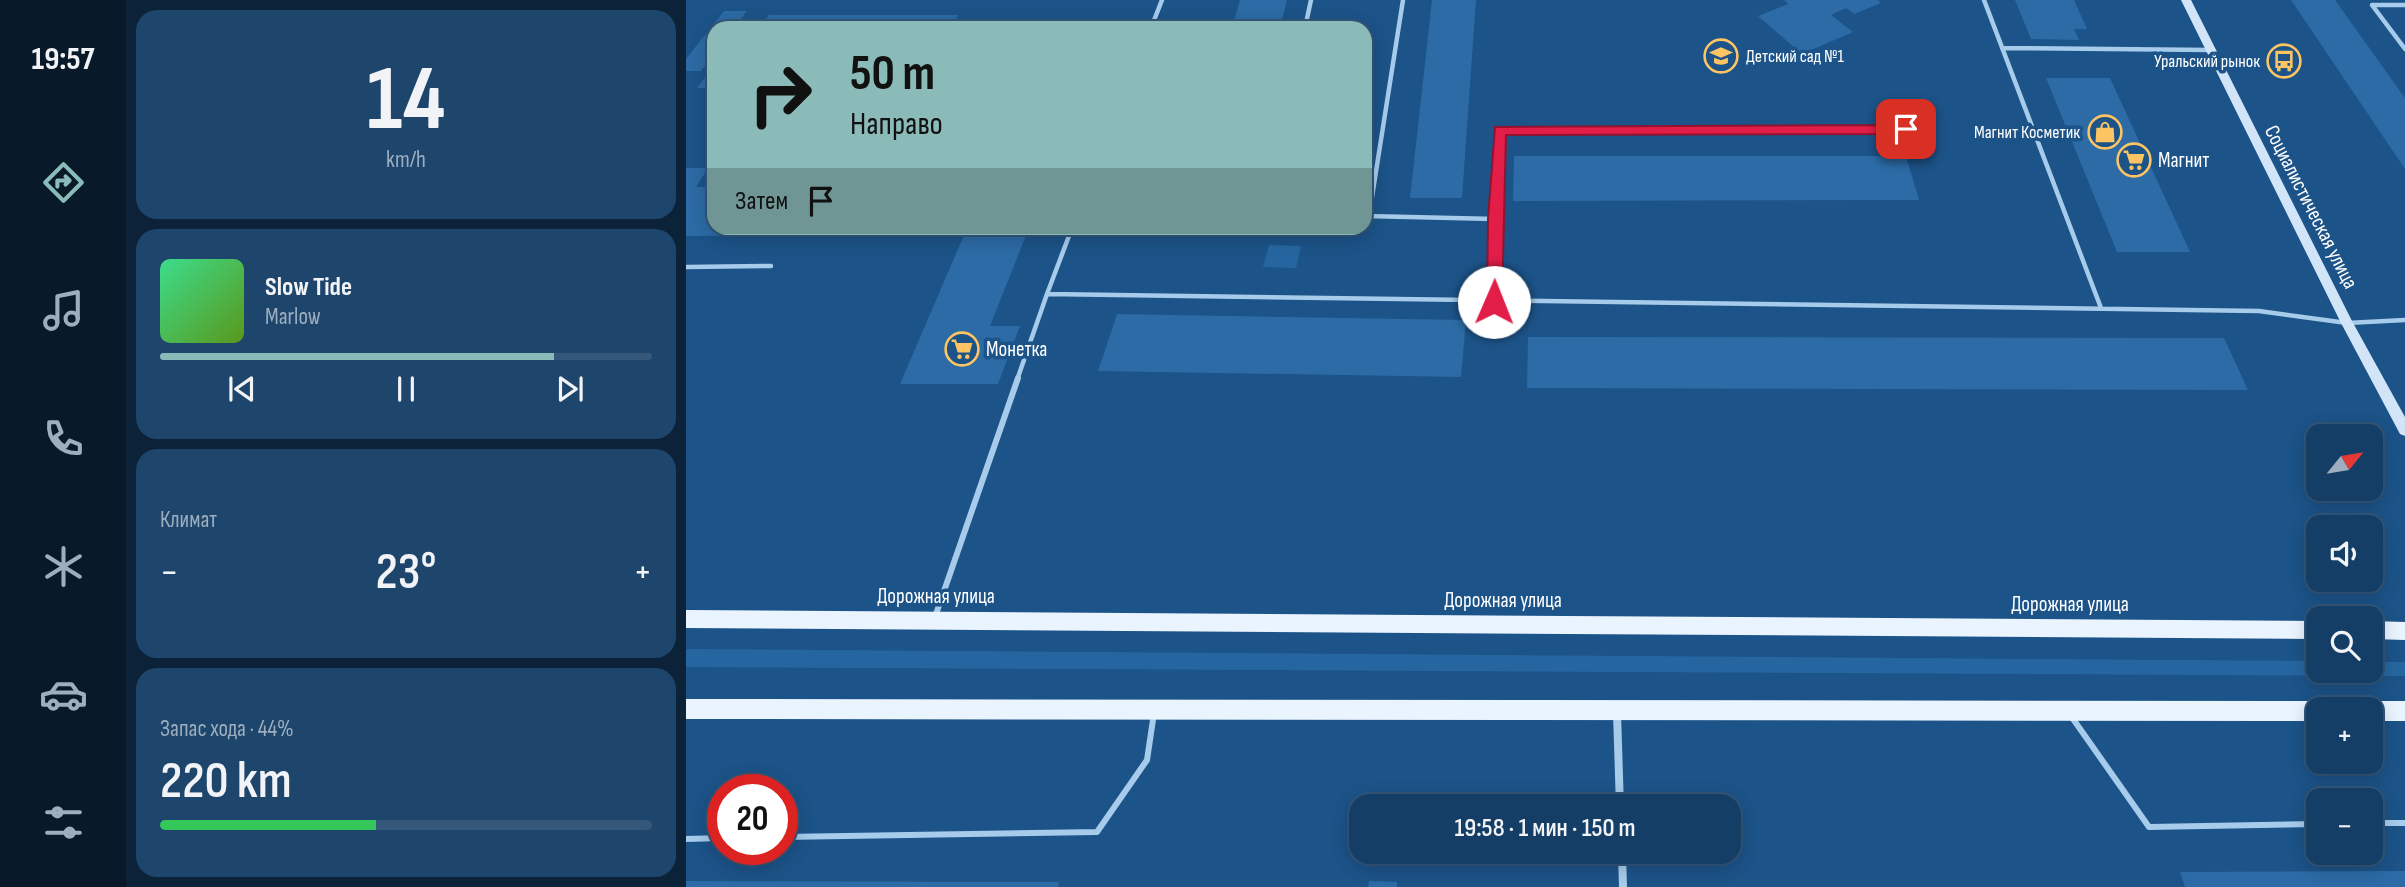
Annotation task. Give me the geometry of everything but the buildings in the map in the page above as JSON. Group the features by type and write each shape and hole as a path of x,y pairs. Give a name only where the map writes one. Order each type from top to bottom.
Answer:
{"main road":[{"name":"Социалистическая улица","path":"2186,0 2347,323 2405,430"},
{"name":"Дорожная улица","path":"686,619 2306,630"},
{"path":"2383,630 2405,631"},
{"path":"686,709 2306,711"},
{"path":"2383,711 2405,711"}],"street":[{"path":"1617,710 1620,794"},
{"path":"1622,864 1623,887"}],"lane":[{"path":"1154,21 1162,0"},
{"path":"1306,21 1311,0"},
{"path":"1372,186 1403,0"},
{"path":"1984,0 2101,308"},
{"path":"2405,5 2372,5 2405,49"},
{"path":"2002,48 2211,50"},
{"path":"1494,302 1494,219 1500,130 1906,129"},
{"path":"1372,216 1494,219"},
{"path":"934,620 1069,235"},
{"path":"686,267 771,266"},
{"path":"1047,294 2259,311 2347,323 2405,320"},
{"path":"798,837 1097,832 1147,760 1154,710"},
{"path":"2067,711 2149,827 2306,824"},
{"path":"2383,823 2405,823"},
{"path":"686,839 707,838"}],"shaded area":[{"path":"1269,245 1301,246 1296,268 1263,267"},
{"path":"686,649 2306,661 2306,675 686,667"},
{"path":"2383,662 2405,662 2405,676 2383,676"}],"place":[{"name":"Детский сад №1","path":"1721,56"},
{"name":"Уральский рынок","path":"2284,61"},
{"name":"Магнит Косметик","path":"2105,132"},
{"name":"Магнит","path":"2134,160"},
{"name":"Монетка","path":"962,349"}],"route":[{"path":"1494,302 1494,219 1500,130 1906,129"}]}
